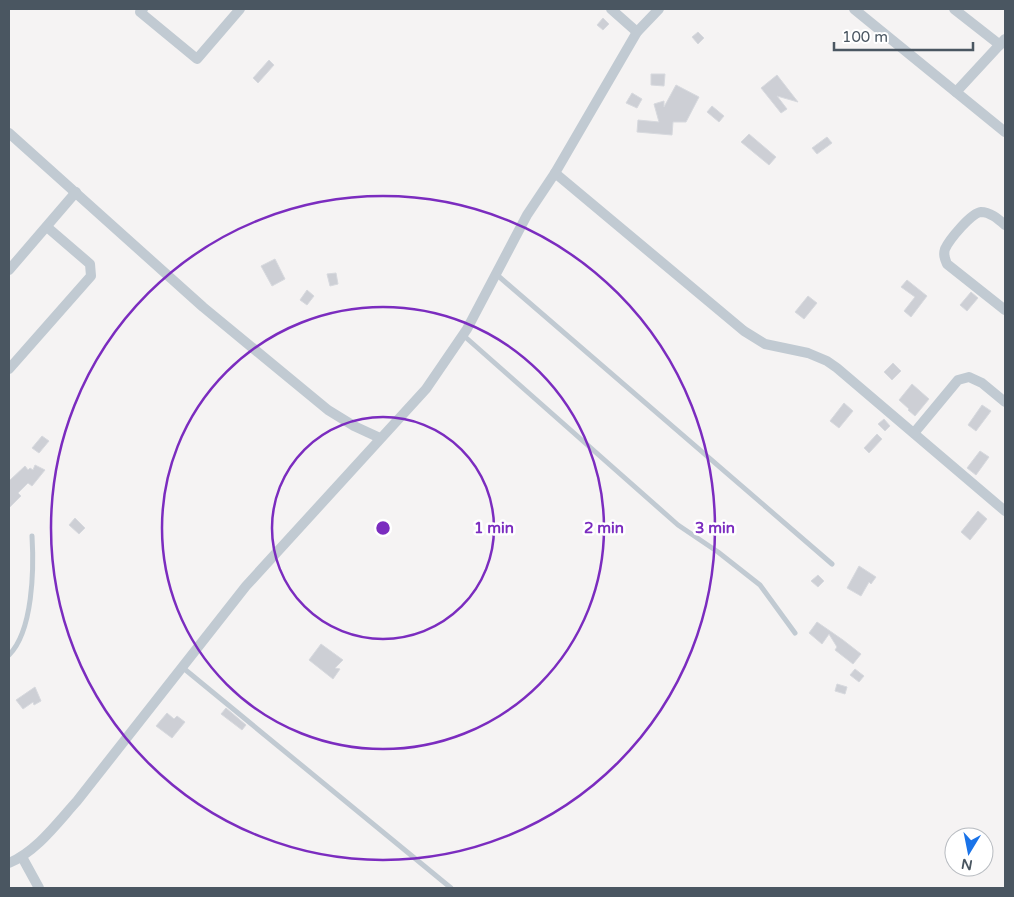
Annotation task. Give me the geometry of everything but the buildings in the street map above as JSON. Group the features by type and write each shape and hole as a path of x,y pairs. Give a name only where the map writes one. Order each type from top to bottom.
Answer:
{"street":[{"path":"143,9 140,12 197,59 240,9"},
{"path":"611,9 638,32"},
{"path":"9,863 22,857 47,834 77,801 246,586 426,389 463,335 527,215 555,173 638,32 659,9"},
{"path":"854,9 1005,132"},
{"path":"954,9 1002,42 956,92"},
{"path":"9,133 203,307 328,410 354,426 380,438"},
{"path":"555,173 744,331 765,344 808,353 827,361 914,432 1005,511"},
{"path":"9,270 76,192"},
{"path":"1005,225 992,215 980,212 970,217 946,247 944,256 947,264 1005,310"},
{"path":"9,368 91,276 90,264 47,227"},
{"path":"914,432 958,380 969,376 982,383 1005,402"},
{"path":"22,857 39,888"}],"lane":[{"path":"496,274 832,564"},
{"path":"463,335 678,524 760,585 795,633"},
{"path":"9,655 16,649 25,629 33,573 32,536"},
{"path":"181,667 451,888"}]}
